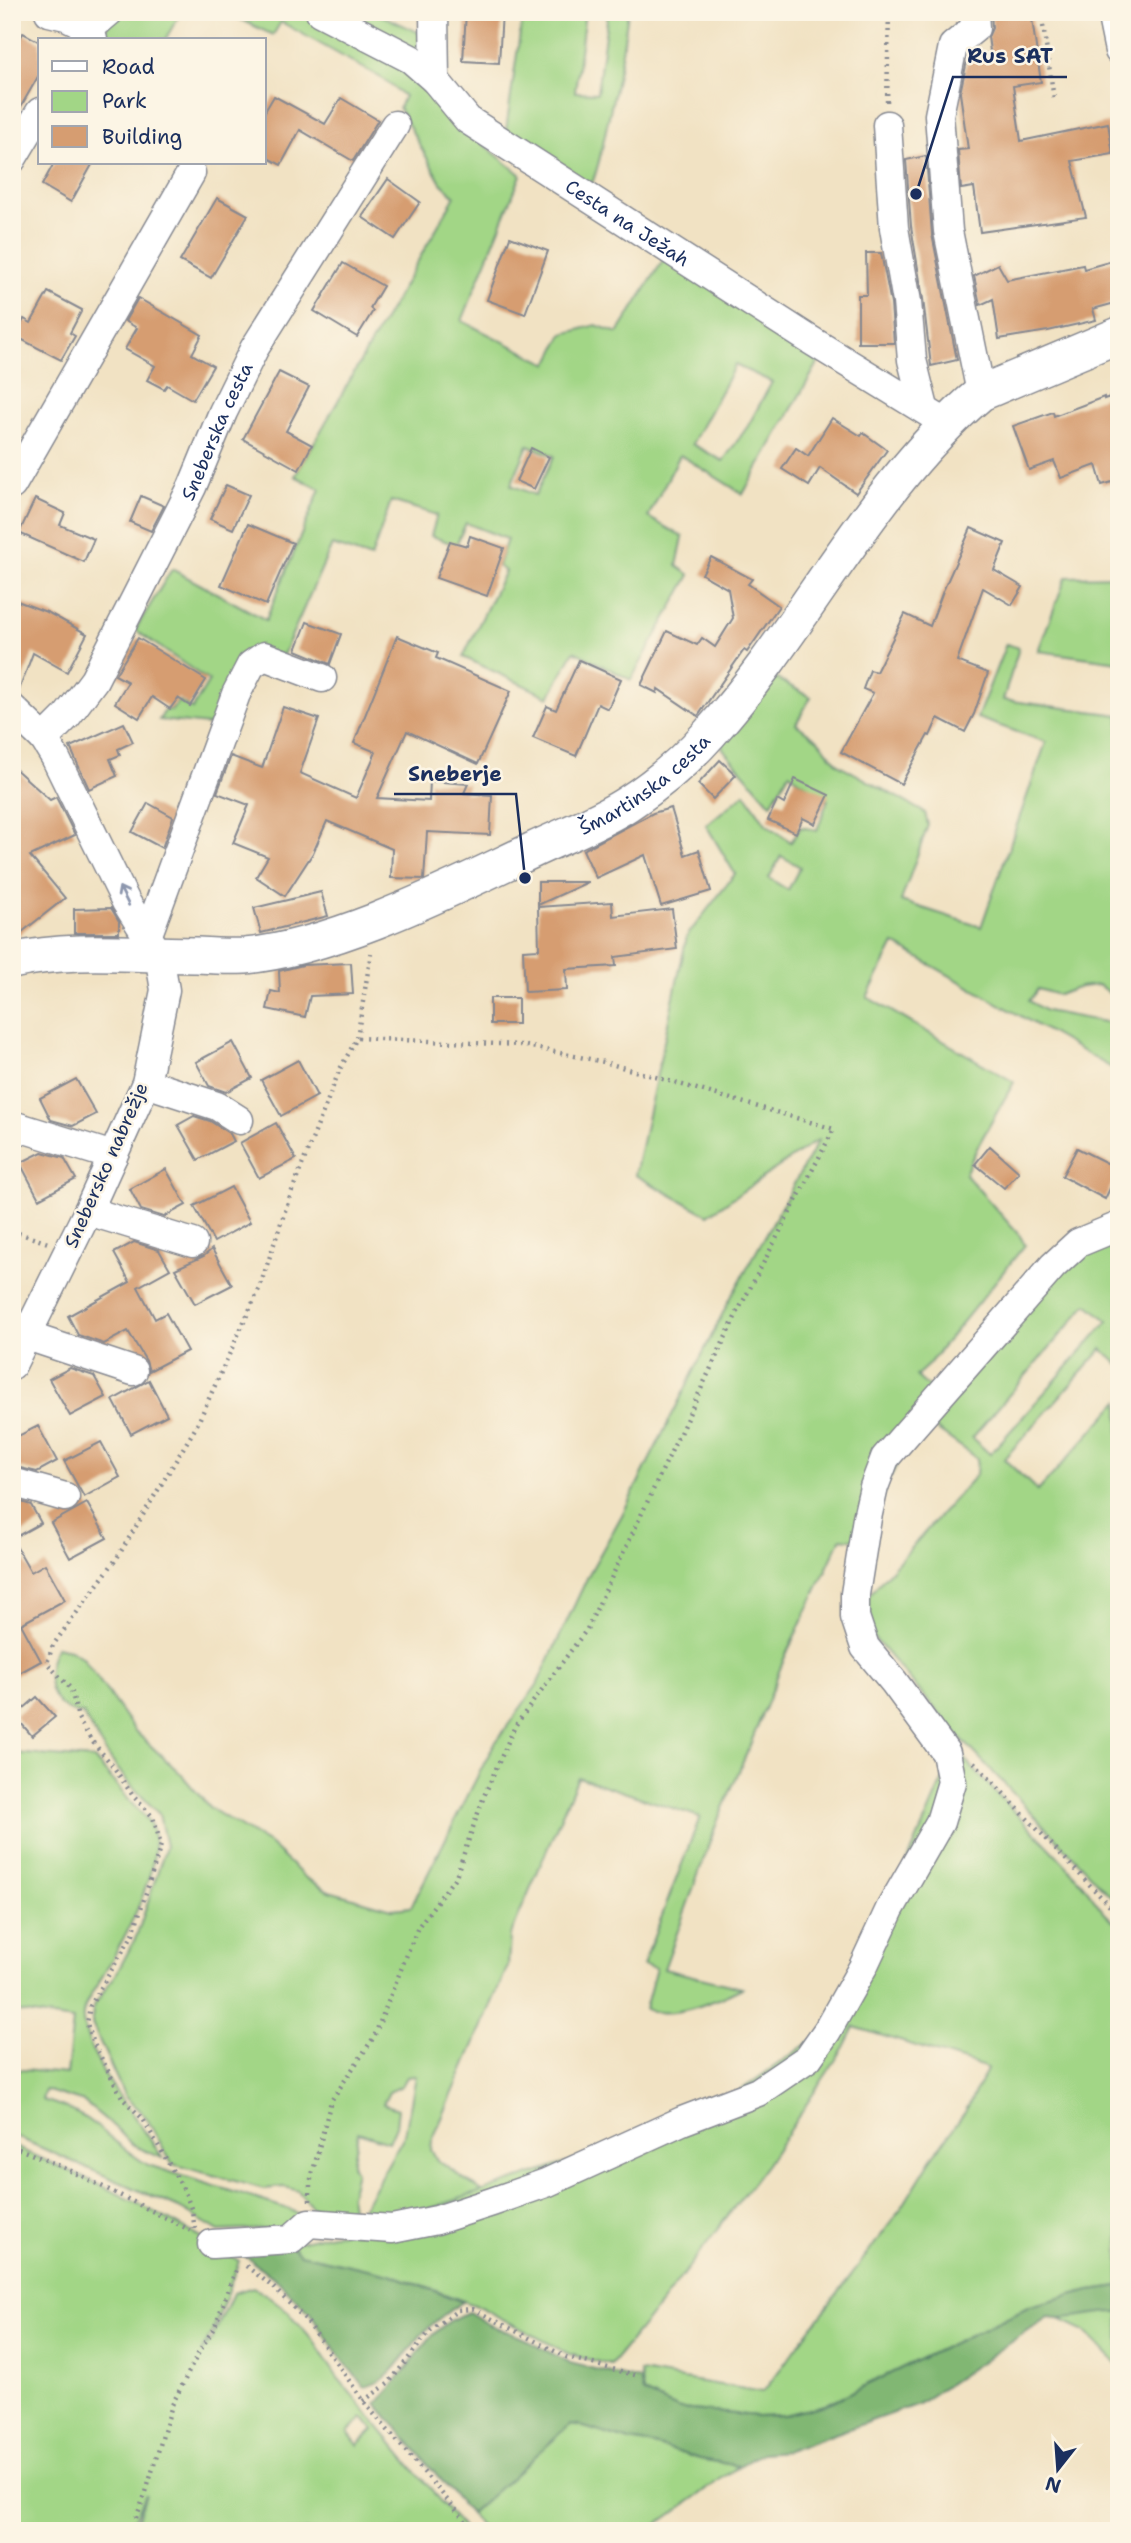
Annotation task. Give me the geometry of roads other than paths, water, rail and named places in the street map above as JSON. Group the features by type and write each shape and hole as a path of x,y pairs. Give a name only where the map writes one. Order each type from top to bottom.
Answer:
{"main road":[{"name":"Šmartinska cesta","path":"12,961 58,953 153,946 243,956 298,946 376,920 508,862 626,805 672,772 735,703 870,515 935,416 981,393 1119,335"}],"street":[{"path":"49,12 66,16 94,30"},
{"name":"Cesta na Ježah","path":"320,12 411,59 435,80 468,120 795,330 935,416"},
{"path":"435,12 435,80"},
{"path":"974,12 975,28 953,46 939,115 948,231 981,393"},
{"path":"1111,12 1119,51"},
{"path":"12,159 38,115"},
{"name":"Sneberska cesta","path":"44,739 67,716 94,680 192,486 223,412 254,349 395,125"},
{"path":"887,125 894,228 907,302 912,360 935,416"},
{"path":"12,485 191,173"},
{"path":"153,946 236,694 251,665 264,656 322,678"},
{"path":"16,719 44,739 55,757 126,902 153,946"},
{"name":"Snebersko nabrežje","path":"12,1365 19,1333 69,1250 146,1083 165,990 153,946"},
{"path":"146,1083 217,1106 239,1120"},
{"path":"12,1125 113,1156"},
{"path":"88,1211 193,1243"},
{"path":"204,2238 291,2239 309,2223 393,2229 437,2220 546,2183 682,2121 758,2092 808,2058 827,2031 863,1967 890,1909 940,1822 952,1782 946,1753 865,1647 855,1617 855,1594 874,1487 885,1458 1053,1266 1078,1243 1118,1227"},
{"path":"19,1333 133,1371"},
{"path":"12,1482 65,1497"}],"place":[{"name":"Rus SAT","path":"916,194"},
{"name":"Sneberje","path":"525,878"}]}
